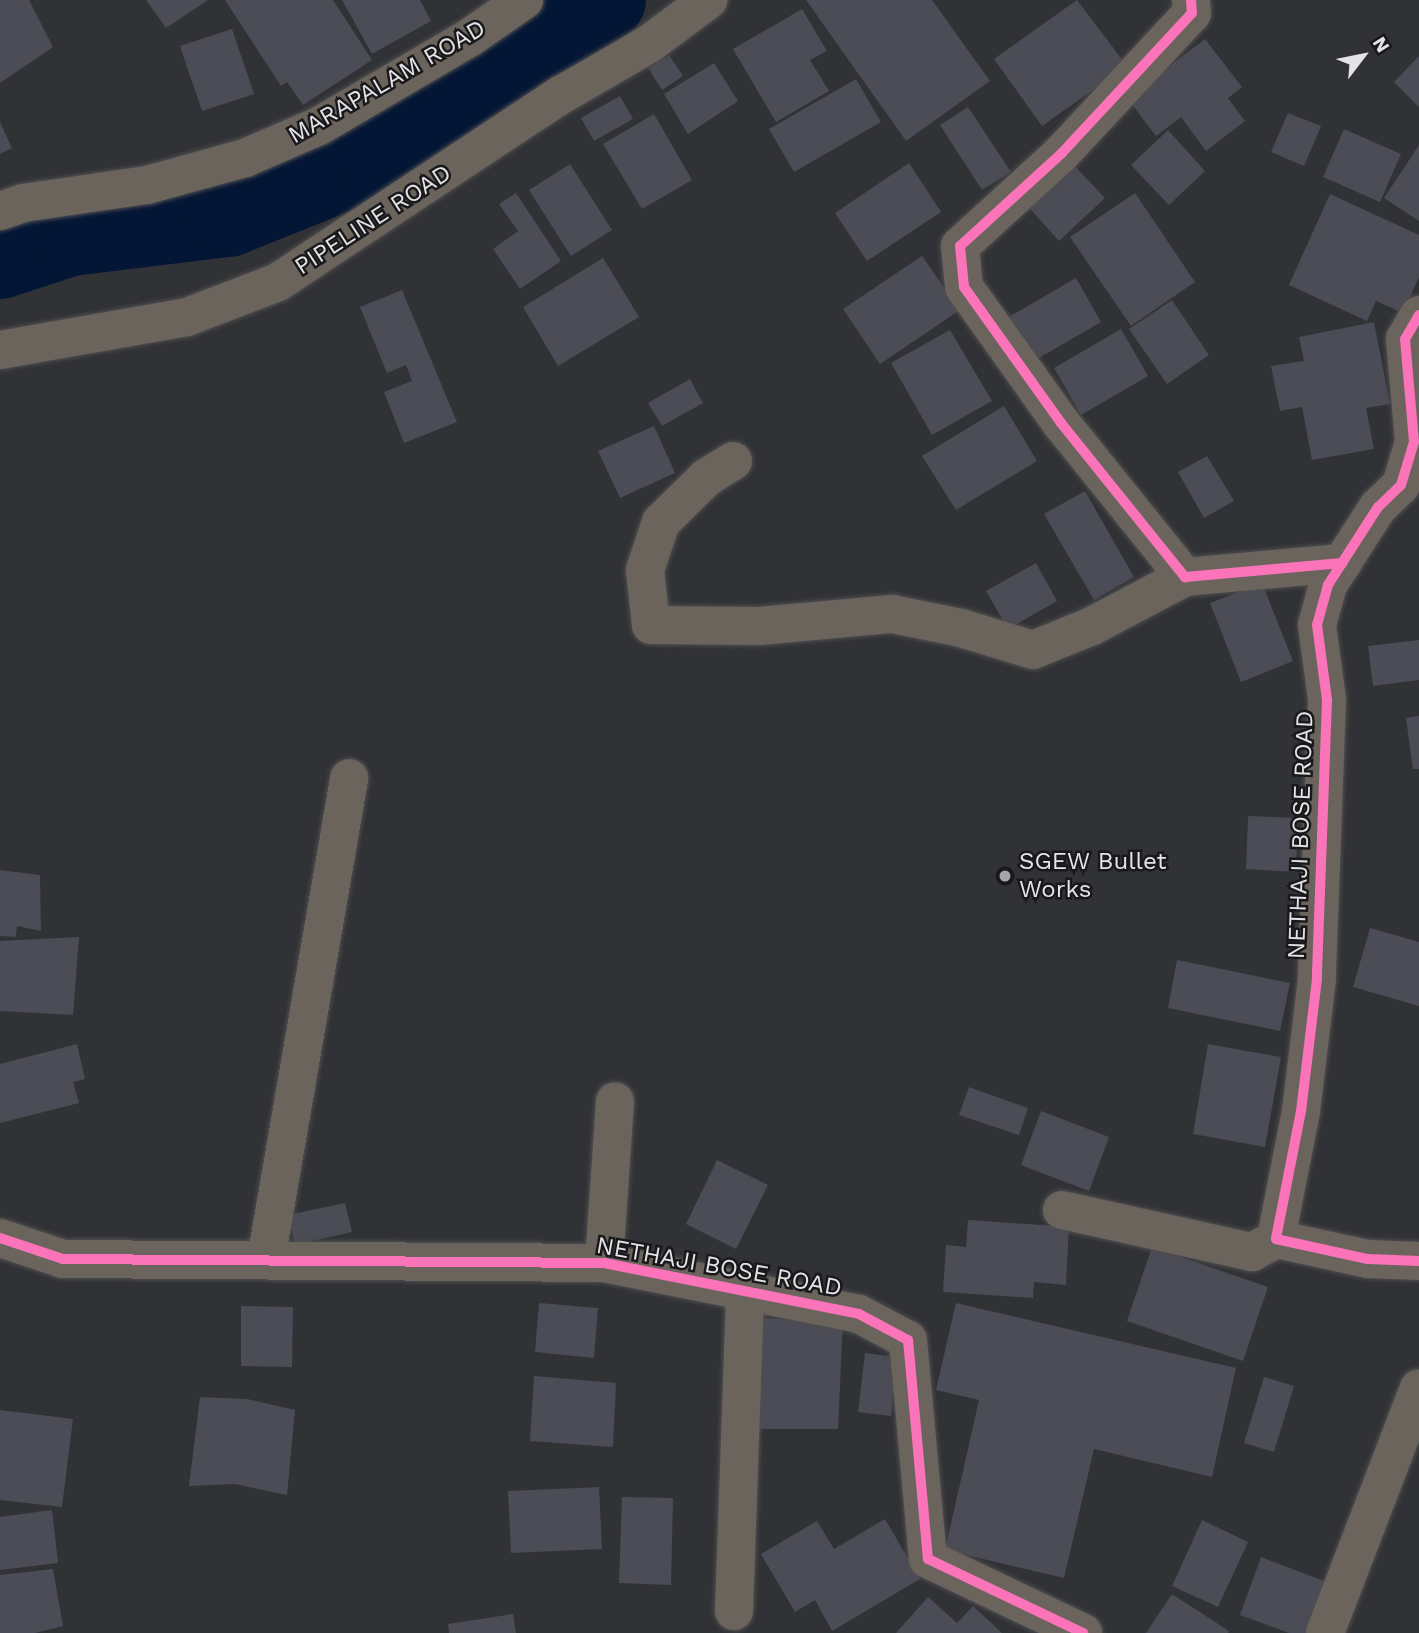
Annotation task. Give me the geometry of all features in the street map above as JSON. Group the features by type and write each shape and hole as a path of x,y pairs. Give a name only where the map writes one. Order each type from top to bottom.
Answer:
{"street":[{"name":"MARAPALAM ROAD","path":"0,211 23,203 147,185 245,158 319,126 469,38 524,0"},
{"name":"PIPELINE ROAD","path":"0,350 187,317 278,282 561,95 649,44 708,0"},
{"path":"1185,577 1086,454 964,288 960,246 1062,153 1192,12 1191,0"},
{"name":"NETHAJI BOSE ROAD","path":"1276,1239 1301,1111 1317,979 1326,700 1317,625 1328,585 1378,508 1401,485 1414,442 1414,330"},
{"path":"733,461 706,478 661,522 645,570 651,625 759,626 892,614 961,628 1033,650 1092,626 1185,577 1342,563"},
{"path":"266,1260 349,778"},
{"path":"604,1263 615,1101"},
{"path":"1062,1210 1252,1252 1276,1239 1368,1259 1419,1261"},
{"name":"NETHAJI BOSE ROAD","path":"0,1238 63,1259 604,1263 859,1314 908,1340 928,1559 1083,1633"},
{"path":"734,1611 746,1291"},
{"path":"1325,1633 1419,1388"}],"building":[{"path":"0,0 29,0 53,47 0,83"},
{"path":"146,0 208,0 166,28"},
{"path":"225,0 333,0 372,60 303,105 287,82 281,86"},
{"path":"342,0 420,0 431,21 372,54"},
{"path":"806,0 932,0 990,81 906,141"},
{"path":"1077,0 1127,66 1042,126 994,59"},
{"path":"802,9 827,51 810,60 829,91 776,122 733,49"},
{"path":"232,29 254,94 202,111 180,46"},
{"path":"1205,39 1242,87 1228,98 1245,121 1206,151 1181,117 1156,136 1127,98"},
{"path":"669,55 683,76 662,90 648,68"},
{"path":"1419,56 1419,107 1394,82"},
{"path":"714,63 738,101 688,134 664,94"},
{"path":"856,79 881,122 794,172 769,129"},
{"path":"620,96 633,119 594,141 581,118"},
{"path":"968,107 1011,172 982,190 940,125"},
{"path":"1288,113 1321,126 1304,166 1271,152"},
{"path":"654,114 692,180 642,209 603,144"},
{"path":"0,122 12,148 0,154"},
{"path":"1344,129 1401,154 1380,202 1323,177"},
{"path":"1168,130 1205,171 1169,205 1131,165"},
{"path":"1419,145 1419,221 1384,198"},
{"path":"1068,159 1105,198 1059,241 1023,201"},
{"path":"909,163 941,212 867,261 835,213"},
{"path":"570,164 612,230 571,256 529,190"},
{"path":"516,193 561,261 520,289 493,249 518,231 499,204"},
{"path":"1135,193 1195,282 1131,326 1070,237"},
{"path":"1330,194 1419,235 1419,277 1403,313 1376,301 1367,321 1289,285"},
{"path":"922,256 960,310 880,364 843,309"},
{"path":"603,258 639,317 558,366 523,307"},
{"path":"1076,278 1101,322 1032,362 1007,318"},
{"path":"402,290 457,422 404,443 384,392 412,381 406,365 387,373 360,307"},
{"path":"1172,300 1209,355 1167,384 1129,329"},
{"path":"1374,322 1390,404 1366,408 1374,449 1312,460 1302,407 1280,411 1271,366 1304,361 1299,337"},
{"path":"1121,329 1148,376 1081,415 1054,368"},
{"path":"950,330 992,401 932,435 891,363"},
{"path":"690,379 703,403 662,426 648,403"},
{"path":"1004,406 1037,461 956,510 922,456"},
{"path":"654,426 675,473 620,498 598,451"},
{"path":"1207,456 1234,501 1204,518 1178,472"},
{"path":"1085,491 1134,577 1094,600 1044,514"},
{"path":"1036,563 1057,601 1008,629 986,591"},
{"path":"1262,583 1293,661 1241,682 1210,603"},
{"path":"1419,640 1419,680 1373,686 1368,646"},
{"path":"1419,716 1419,769 1413,769 1406,718"},
{"path":"1248,816 1298,818 1296,872 1246,869"},
{"path":"0,870 40,875 41,931 17,926 16,937 0,936"},
{"path":"1370,928 1419,942 1419,1006 1353,987"},
{"path":"79,937 73,1015 0,1011 0,941"},
{"path":"1177,960 1290,983 1280,1031 1168,1008"},
{"path":"77,1044 85,1079 73,1082 79,1103 0,1123 0,1064"},
{"path":"1208,1044 1281,1057 1265,1147 1193,1134"},
{"path":"969,1087 1028,1108 1019,1135 959,1115"},
{"path":"1041,1111 1109,1137 1089,1191 1021,1165"},
{"path":"717,1160 768,1185 736,1249 686,1224"},
{"path":"345,1203 352,1232 295,1245 288,1215"},
{"path":"968,1220 1069,1227 1066,1285 1034,1282 1033,1298 943,1292 946,1245 966,1247"},
{"path":"1152,1247 1268,1287 1243,1361 1127,1321"},
{"path":"539,1303 598,1308 594,1358 535,1352"},
{"path":"956,1303 1236,1368 1212,1477 1094,1449 1064,1578 945,1550 979,1400 936,1390"},
{"path":"241,1306 293,1307 292,1367 241,1366"},
{"path":"755,1318 843,1320 838,1429 750,1429"},
{"path":"865,1353 897,1357 891,1416 858,1412"},
{"path":"534,1376 616,1383 613,1447 530,1441"},
{"path":"1264,1377 1294,1386 1274,1452 1244,1443"},
{"path":"200,1397 247,1399 295,1410 287,1495 235,1484 189,1486"},
{"path":"0,1410 73,1419 62,1507 0,1500"},
{"path":"599,1487 602,1549 511,1553 508,1491"},
{"path":"622,1497 673,1498 671,1585 619,1583"},
{"path":"52,1510 58,1563 0,1570 0,1517"},
{"path":"885,1519 920,1579 832,1631 815,1600 795,1612 761,1554 817,1521 834,1549"},
{"path":"1202,1520 1248,1542 1218,1607 1172,1586"},
{"path":"1261,1557 1327,1582 1309,1633 1289,1633 1240,1615"},
{"path":"53,1569 63,1626 35,1633 0,1633 0,1575"},
{"path":"1172,1594 1229,1631 1228,1633 1146,1633"},
{"path":"928,1597 957,1623 973,1606 1002,1633 896,1633"},
{"path":"513,1614 516,1633 449,1633 448,1624"}],"waterway":[{"path":"0,260 70,237 228,218 375,159 607,0"}],"cycle path":[{"path":"1191,0 1192,13 1062,153 960,246 964,287 1061,423 1185,577 1342,563"},
{"path":"1419,315 1405,339 1414,442 1401,485 1378,507 1328,585 1317,625 1327,700 1317,979 1301,1111 1276,1239 1368,1259 1419,1261"},
{"path":"0,1238 63,1259 604,1263 859,1314 908,1340 928,1559 1083,1633"}],"place":[{"name":"SGEW Bullet Works","path":"1005,876"}]}
